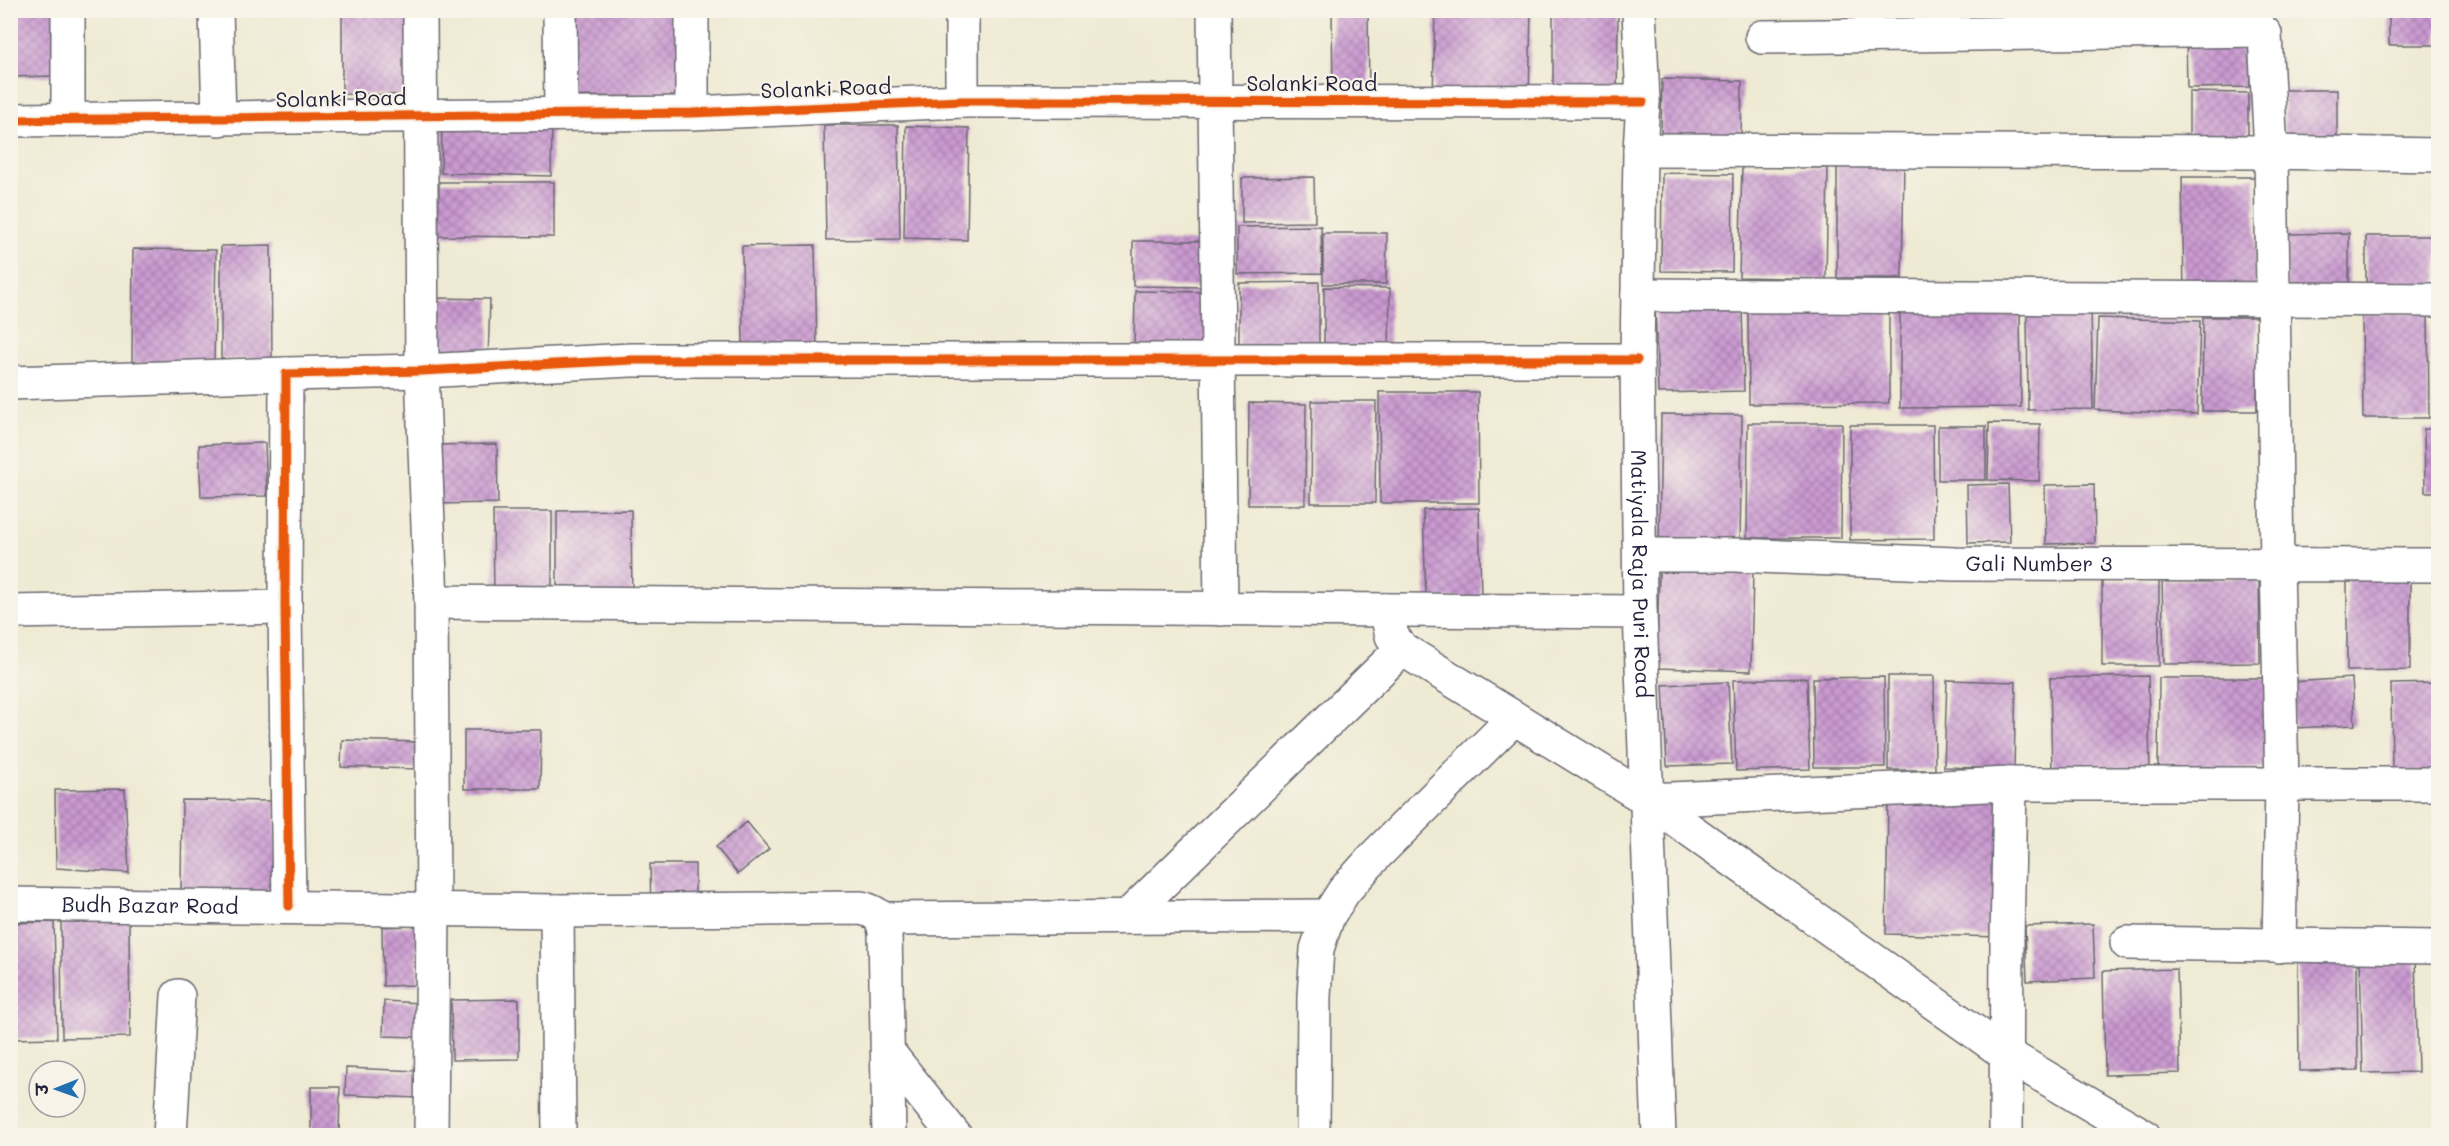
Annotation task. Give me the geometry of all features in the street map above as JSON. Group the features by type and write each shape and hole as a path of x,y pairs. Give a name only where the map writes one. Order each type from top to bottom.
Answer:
{"street":[{"path":"68,10 68,119"},
{"path":"216,10 219,119"},
{"path":"420,10 422,371 431,602 433,908 431,1136"},
{"path":"560,10 561,114"},
{"path":"692,10 692,113"},
{"path":"962,10 962,101"},
{"path":"1214,10 1221,609"},
{"name":"Matiyala Raja Puri Road","path":"1639,10 1643,102 1640,150 1637,360 1640,612 1659,1136"},
{"path":"1762,37 2262,30 2265,34 2271,152 2282,784 2279,946"},
{"name":"Solanki Road","path":"10,120 692,113 962,101 1643,102"},
{"path":"1640,150 2271,152 2439,155"},
{"path":"1638,295 2439,300"},
{"path":"10,383 422,371 631,360 1637,360"},
{"path":"285,374 289,906"},
{"name":"Gali Number 3","path":"1640,555 1735,555 1955,564 2439,565"},
{"path":"431,602 1640,612"},
{"path":"10,612 285,607"},
{"path":"1386,610 1392,636 1402,649 1648,800 2006,1054 2144,1136"},
{"path":"1128,917 1402,649"},
{"path":"1313,1136 1314,996 1317,949 1328,916 1344,891 1375,856 1514,718"},
{"path":"1648,800 2010,784 2439,784"},
{"path":"2006,1136 2010,784"},
{"name":"Budh Bazar Road","path":"10,904 557,911 861,908 875,912 883,919"},
{"path":"557,911 559,1136"},
{"path":"889,1136 883,919 1328,916"},
{"path":"2127,943 2439,947"},
{"path":"170,1136 178,996"},
{"path":"888,1052 955,1136"}],"building":[{"path":"10,10 56,10 56,76 10,77"},
{"path":"342,10 417,10 417,95 342,94"},
{"path":"567,10 683,10 682,97 567,96"},
{"path":"1332,10 1368,10 1369,97 1333,97"},
{"path":"1435,10 1531,10 1529,102 1433,100"},
{"path":"1553,10 1618,10 1617,100 1553,99"},
{"path":"2059,10 2140,10 2140,19 2059,21"},
{"path":"2198,10 2257,10 2257,25 2198,26"},
{"path":"2389,10 2438,10 2438,45 2389,45"},
{"path":"2249,35 2250,87 2187,88 2186,36"},
{"path":"1662,79 1742,81 1741,139 1661,137"},
{"path":"2284,90 2337,90 2337,143 2284,143"},
{"path":"2189,92 2248,93 2248,145 2189,145"},
{"path":"442,122 552,124 551,176 441,173"},
{"path":"824,125 898,125 900,239 826,240"},
{"path":"906,126 969,128 967,240 904,238"},
{"path":"1837,162 1904,163 1902,278 1837,278"},
{"path":"1742,166 1828,168 1826,279 1739,277"},
{"path":"1662,173 1733,174 1732,272 1661,271"},
{"path":"1314,177 1315,222 1242,223 1242,178"},
{"path":"2182,177 2255,177 2256,292 2184,293"},
{"path":"439,182 554,182 554,237 438,236"},
{"path":"1321,226 1322,273 1237,274 1237,227"},
{"path":"1323,233 1387,233 1386,284 1323,284"},
{"path":"2349,233 2349,290 2287,291 2286,234"},
{"path":"2366,236 2438,236 2437,292 2366,291"},
{"path":"1133,241 1208,241 1208,287 1133,286"},
{"path":"271,245 272,359 221,359 221,246"},
{"path":"815,245 817,352 743,353 742,246"},
{"path":"133,249 216,250 214,365 132,364"},
{"path":"1319,282 1319,353 1239,353 1239,283"},
{"path":"1324,287 1390,288 1389,349 1324,348"},
{"path":"1135,291 1209,292 1208,351 1134,350"},
{"path":"434,298 490,299 488,361 433,360"},
{"path":"1900,299 2020,299 2021,407 1900,408"},
{"path":"1742,301 1744,391 1658,393 1655,303"},
{"path":"2027,309 2091,309 2093,409 2028,410"},
{"path":"1748,312 1889,312 1889,403 1749,404"},
{"path":"2428,313 2429,418 2363,418 2362,314"},
{"path":"2203,317 2257,317 2257,411 2202,411"},
{"path":"2098,318 2200,321 2197,414 2095,410"},
{"path":"1379,392 1478,392 1479,503 1380,503"},
{"path":"1312,401 1376,401 1375,503 1311,503"},
{"path":"1249,403 1306,404 1305,505 1248,505"},
{"path":"1661,414 1742,415 1740,546 1659,544"},
{"path":"1748,423 1842,423 1841,538 1747,538"},
{"path":"1989,423 2040,424 2039,481 1988,480"},
{"path":"1850,425 1933,425 1934,539 1850,540"},
{"path":"1938,426 1986,426 1986,480 1938,480"},
{"path":"2424,429 2438,429 2438,492 2425,492"},
{"path":"265,443 267,496 201,497 199,445"},
{"path":"497,444 498,503 431,504 430,445"},
{"path":"2008,484 2010,542 1968,543 1967,485"},
{"path":"2094,484 2095,543 2046,544 2045,485"},
{"path":"1479,508 1481,597 1426,599 1423,510"},
{"path":"631,510 632,599 557,600 557,511"},
{"path":"493,511 552,511 552,598 494,598"},
{"path":"1659,568 1753,569 1751,671 1657,668"},
{"path":"2347,575 2410,575 2410,670 2347,671"},
{"path":"2259,578 2260,663 2164,664 2162,580"},
{"path":"2102,581 2159,581 2159,666 2102,666"},
{"path":"1888,676 1934,676 1935,770 1888,770"},
{"path":"2148,676 2150,771 2052,773 2050,678"},
{"path":"1884,677 1885,767 1814,767 1813,678"},
{"path":"1807,678 1810,769 1736,771 1733,680"},
{"path":"2159,678 2272,678 2271,769 2158,768"},
{"path":"2352,678 2355,725 2294,728 2291,682"},
{"path":"1947,680 2016,682 2014,769 1944,767"},
{"path":"1728,682 1732,764 1667,766 1663,685"},
{"path":"2438,683 2438,773 2392,774 2391,684"},
{"path":"464,730 541,730 540,789 464,789"},
{"path":"342,740 419,742 418,769 341,767"},
{"path":"125,789 129,873 56,868 55,790"},
{"path":"1888,796 2004,799 2001,937 1886,934"},
{"path":"182,800 276,801 275,894 181,892"},
{"path":"747,822 769,849 738,874 716,847"},
{"path":"650,864 695,864 695,908 651,909"},
{"path":"129,920 130,1037 62,1038 61,921"},
{"path":"54,922 57,1038 10,1039 10,923"},
{"path":"2093,924 2095,978 2027,981 2025,926"},
{"path":"417,926 418,985 383,986 382,927"},
{"path":"2415,957 2418,1072 2363,1073 2360,959"},
{"path":"2357,958 2358,1070 2299,1071 2298,959"},
{"path":"2177,969 2180,1073 2105,1075 2103,971"},
{"path":"519,999 519,1059 452,1060 451,1000"},
{"path":"384,1001 420,1003 419,1037 383,1036"},
{"path":"346,1068 419,1071 418,1098 345,1095"},
{"path":"311,1087 340,1087 339,1136 311,1136"}],"cycle path":[{"path":"10,120 692,113 962,101 1643,102"},
{"path":"289,906 285,607 286,374 422,371 631,360 1637,360"}]}
